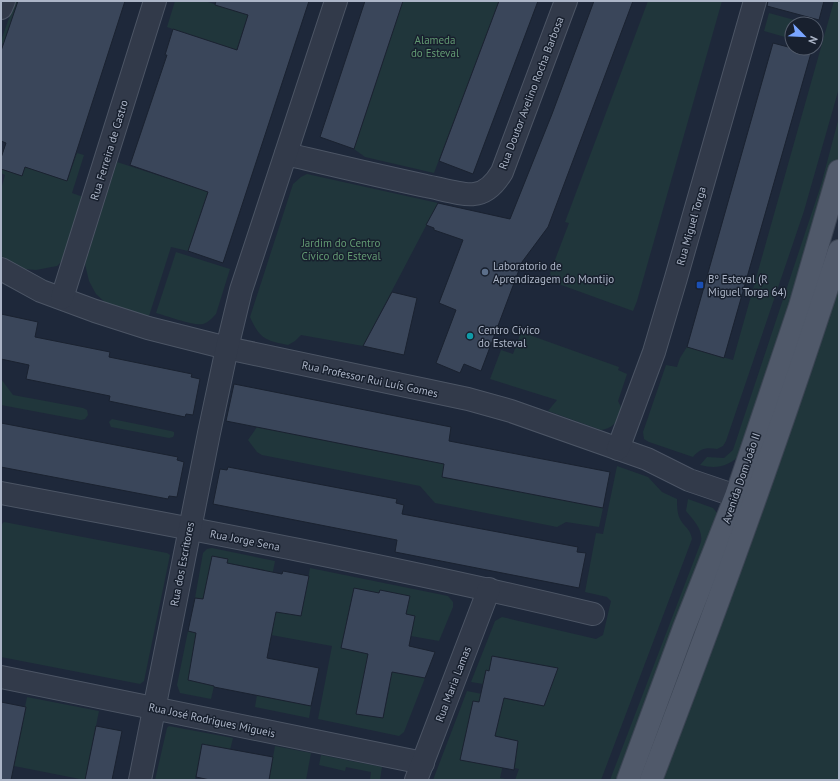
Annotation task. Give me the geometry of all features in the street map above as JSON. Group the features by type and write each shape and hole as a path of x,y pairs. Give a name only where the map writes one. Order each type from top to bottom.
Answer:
{"main road":[{"name":"Avenida Dom João II","path":"628,780 684,628 736,496 800,306 839,171"},
{"name":"Avenida Dom João II","path":"652,780 736,550 819,315 839,251"}],"street":[{"path":"1,8 4,1"},
{"name":"Rua Ferreira de Castro","path":"62,298 155,1"},
{"name":"Rua dos Escritores","path":"140,780 189,528 227,348 241,290 336,1"},
{"name":"Rua Doutor Avelino Rocha Barbosa","path":"286,154 385,178 455,192 475,194 487,189 495,182 502,172 566,1"},
{"name":"Rua Miguel Torga","path":"618,449 654,352 755,1"},
{"name":"Rua Professor Rui Luís Gomes","path":"1,269 42,291 148,328 227,348 475,401 511,411 647,459 688,480 736,496"},
{"name":"Rua Jorge Sena","path":"1,493 189,528 489,589 593,614"},
{"name":"Rua Maria Lamas","path":"420,772 489,589"},
{"name":"Rua José Rodrigues Migueis","path":"1,677 154,708 420,772"}],"green space":[{"path":"15,1 18,1 4,44 1,43 1,41"},
{"path":"175,1 205,1 248,15 228,75 207,69 215,43 167,27"},
{"name":"Alameda do Esteval","path":"403,1 499,1 434,173 365,157 354,149"},
{"path":"648,1 722,1 633,311 553,282 550,273 569,223 565,222"},
{"path":"834,1 839,1 839,88 804,211 726,441 723,446 717,449 704,449 693,457 649,442 644,439 643,432 666,365 677,367 680,358 687,347 733,360 819,56 824,56 824,37"},
{"path":"769,13 784,17 784,37 764,31"},
{"path":"1,104 29,168 67,181 77,153 84,155 72,193 86,198 67,256 57,266 36,270 25,269 1,256 1,189 5,175 1,173 1,159 10,162 7,171 22,176 25,167"},
{"path":"839,117 839,159 832,185 739,456 726,465 711,467 700,465 707,457 724,458 733,450 821,185"},
{"path":"117,162 191,186 213,177 188,251 171,247 149,316 107,304 96,294 89,281 85,264"},
{"name":"Jardim do Centro Cívico do Esteval","path":"307,174 438,203 363,346 301,335 288,345 280,343 269,340 260,334 250,317 293,184"},
{"path":"176,252 230,269 216,314 209,321 203,324 187,322 156,313"},
{"path":"839,276 839,780 657,780"},
{"path":"521,332 619,367 618,370 627,374 618,401 621,407 616,422 610,427 601,430 548,411 557,400 490,379 501,350 513,354"},
{"path":"1,379 13,395 83,408 87,410 88,415 85,419 81,420 1,405"},
{"path":"112,419 171,431 174,432 174,435 173,437 169,438 111,427 109,422"},
{"path":"257,427 444,464 537,495 603,508 599,527 566,522 557,527 435,503 420,486 262,455 257,452 248,440"},
{"path":"617,466 648,477 662,492 677,499 679,517 689,530 692,539 601,780 515,780 519,769 503,765 500,778 512,780 433,780 467,691 527,703 557,668 492,656 489,671 486,670 483,684 471,682 495,621 502,617 596,639 603,635 611,601 607,597 585,592 596,533 603,534","holes":["473,701 502,706 495,736 518,741 517,749 493,744 489,765 460,760"]},
{"path":"688,499 713,508 717,513 717,524 621,780 610,780 701,542 701,533 695,522 686,511"},
{"path":"4,522 167,553 170,555 144,681 140,684 1,657 1,531 2,524"},
{"path":"212,548 275,561 264,616 194,647 188,680 214,686 211,699 180,693 177,685 188,631 205,634 257,609 264,570 227,563 227,559 212,556 203,599 195,598 203,553 207,549"},
{"path":"310,568 448,596 453,602 453,607 439,641 411,636 415,616 406,614 409,596 380,590 379,593 354,588 346,623 373,628 371,639 344,633 341,648 374,655 392,672 425,678 404,732 399,736 318,719 332,646 271,635 274,611 301,616","holes":["363,680 390,685 383,718 356,714"]},
{"path":"257,695 311,706 309,718 255,707"},
{"path":"27,697 99,711 85,780 14,766 11,780 1,780 1,764 13,766"},
{"path":"169,726 233,738 230,750 202,745 195,780 155,780 167,728"},
{"path":"275,746 311,753 306,780 269,780"},
{"path":"321,755 382,767 380,780 370,780 371,772 346,767 345,771 319,765"}],"building":[{"path":"18,1 125,1 67,181 25,167 22,176 1,169 1,158 6,143 1,141 1,51"},
{"path":"216,1 309,1 223,263 188,251 208,192 130,165 167,55 165,55 173,29 237,50 248,15 215,5"},
{"path":"365,1 403,1 354,149 320,137"},
{"path":"499,1 538,1 473,174 439,161"},
{"path":"594,1 633,1 548,227 522,262 481,371 464,364 460,373 436,363 456,310 439,303 463,240 434,230 434,228 426,225 438,203 510,219 552,114"},
{"path":"768,1 824,1 820,16 804,16 767,6"},
{"path":"773,43 784,46 784,56 810,56 724,358 687,347"},
{"path":"392,292 417,298 404,355 363,346"},
{"path":"1,314 38,322 35,337 110,352 109,357 192,374 191,377 200,379 193,415 186,414 185,417 109,401 110,396 26,379 29,365 1,359"},
{"path":"234,384 451,427 449,441 610,472 603,508 442,477 444,464 226,421"},
{"path":"1,423 178,457 177,460 184,462 177,497 169,496 168,499 1,467"},
{"path":"228,467 397,499 396,503 404,505 402,514 578,547 577,552 586,553 579,588 395,552 397,540 213,504 220,469 227,470"},
{"path":"212,556 228,559 227,563 282,574 283,571 309,576 301,616 276,612 267,658 319,668 311,706 214,687 188,680 196,633 188,631 195,598 203,599"},
{"path":"354,588 379,593 380,590 410,596 406,614 415,616 409,646 435,652 425,678 392,672 383,718 356,714 368,654 341,648"},
{"path":"492,656 558,668 544,706 504,698 495,736 518,741 514,770 460,760 473,701 479,702 486,670 489,671"},
{"path":"1,702 26,707 11,780 1,780"},
{"path":"96,726 122,731 112,780 85,780"},
{"path":"202,744 273,757 269,780 210,780 196,777"}],"place":[{"name":"Laboratorio de Aprendizagem do Montijo","path":"485,272"},
{"name":"Bº Esteval (R Miguel Torga 64)","path":"700,285"},
{"name":"Centro Cívico do Esteval","path":"470,336"}]}
